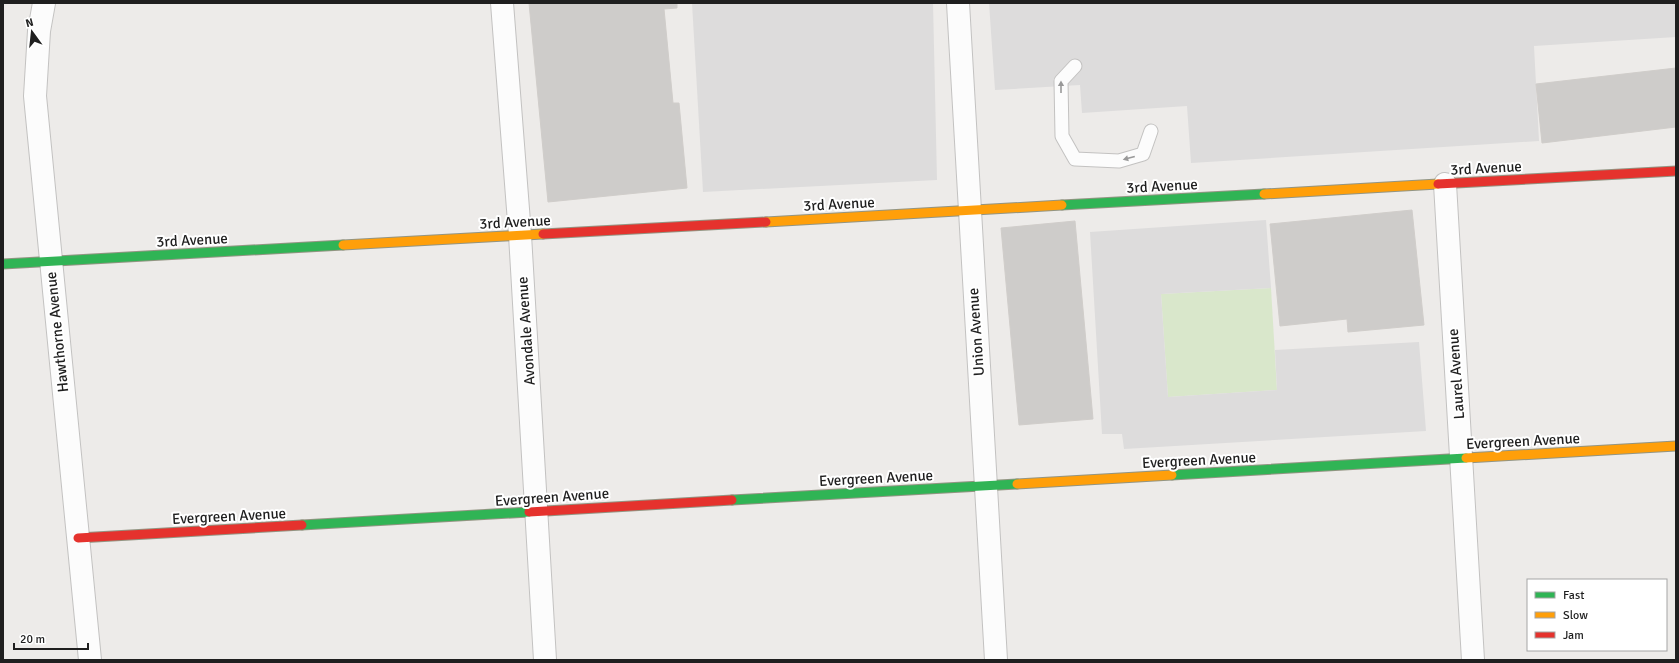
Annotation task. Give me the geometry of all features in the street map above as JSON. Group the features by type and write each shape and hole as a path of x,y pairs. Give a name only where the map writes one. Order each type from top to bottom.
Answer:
{"street":[{"name":"Hawthorne Avenue","path":"44,3 39,31 34,96 90,660"},
{"name":"Avondale Avenue","path":"502,3 520,236 545,660"},
{"name":"Union Avenue","path":"958,3 996,660"},
{"name":"3rd Avenue","path":"3,264 1676,171"},
{"name":"Laurel Avenue","path":"1445,184 1473,660"},
{"name":"Evergreen Avenue","path":"78,538 1676,446"}],"lane":[{"path":"1075,66 1061,81 1062,136 1075,159 1119,161 1143,154 1152,131"}],"green space":[{"path":"1271,288 1277,390 1168,397 1161,294"}],"shaded area":[{"path":"692,3 933,3 937,180 703,192"},
{"path":"989,3 1676,3 1676,37 1534,46 1539,141 1191,163 1187,106 1082,113 1080,85 995,90"},
{"path":"1266,220 1271,288 1161,294 1168,397 1277,390 1275,350 1419,342 1426,431 1124,449 1122,434 1102,434 1090,232"}],"building":[{"path":"529,3 677,3 677,8 664,9 673,103 679,103 687,188 548,202"},
{"path":"1676,68 1676,127 1542,143 1536,84"},
{"path":"1412,210 1424,325 1348,332 1347,319 1280,326 1270,224"},
{"path":"1075,221 1093,419 1019,425 1001,228"}],"traffic: fast":[{"path":"1062,205 1264,194"},
{"path":"3,264 343,245"},
{"path":"1172,475 1466,458"},
{"path":"732,500 1017,484"},
{"path":"302,525 529,512"}],"traffic: slow":[{"path":"1264,194 1438,184"},
{"path":"766,222 1062,205"},
{"path":"343,245 543,234"},
{"path":"1466,458 1676,446"},
{"path":"1017,484 1172,475"}],"traffic: jam":[{"path":"1438,184 1676,171"},
{"path":"543,234 766,222"},
{"path":"529,512 732,500"},
{"path":"78,538 302,525"}]}
